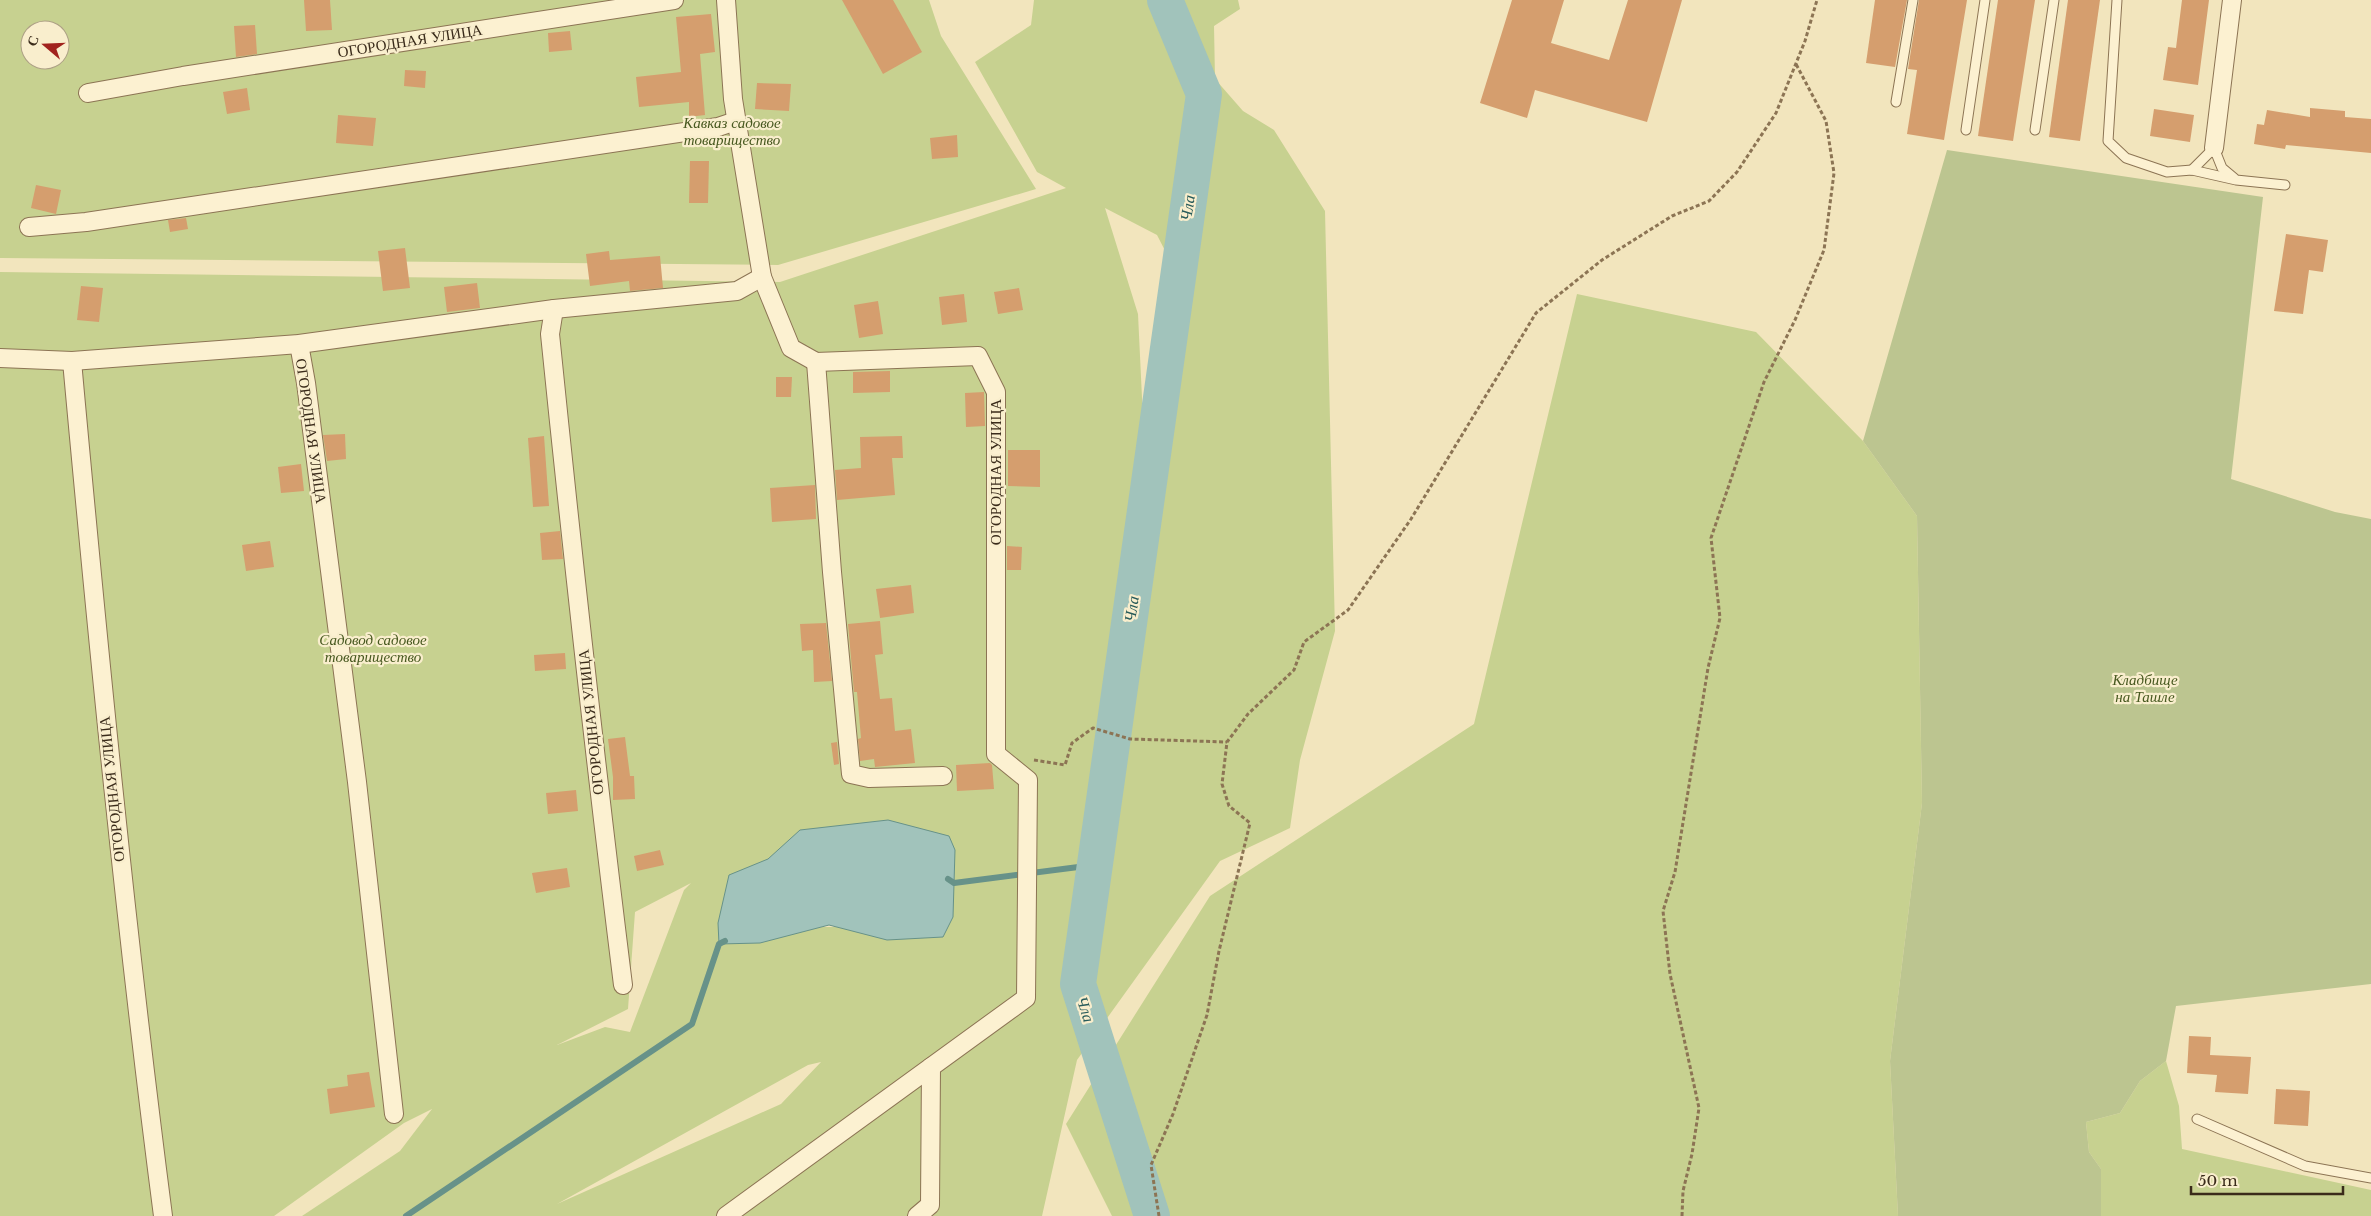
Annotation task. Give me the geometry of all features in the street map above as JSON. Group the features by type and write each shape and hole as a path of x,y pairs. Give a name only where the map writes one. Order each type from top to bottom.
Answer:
{"street":[{"name":"ОГОРОДНАЯ УЛИЦА","path":"88,93 183,76 674,0"},
{"path":"726,0 736,121 762,277 791,348 816,362 832,572 851,774 869,778 943,776"},
{"path":"2214,148 2232,0"},
{"path":"29,228 86,222 649,138 718,127 736,121"},
{"name":"ОГОРОДНАЯ УЛИЦА","path":"0,358 72,361 299,344 554,310 737,290 762,277"},
{"name":"ОГОРОДНАЯ УЛИЦА","path":"554,310 550,334 570,528 595,765 624,985"},
{"name":"ОГОРОДНАЯ УЛИЦА","path":"299,344 306,383 357,782 394,1114"},
{"name":"ОГОРОДНАЯ УЛИЦА","path":"816,362 978,356 996,392 996,754 1028,780 1026,998 931,1067"},
{"name":"ОГОРОДНАЯ УЛИЦА","path":"72,361 102,690 135,1002 163,1216"},
{"path":"726,1216 931,1067"},
{"path":"917,1216 930,1206 931,1067"}],"lane":[{"path":"1896,102 1913,0"},
{"path":"1966,130 1985,0"},
{"path":"2035,130 2054,0"},
{"path":"2117,0 2108,141 2126,158 2166,172 2192,170 2236,180 2285,185"},
{"path":"2192,170 2214,148 2222,168 2236,180"},
{"path":"2197,1119 2305,1166 2371,1178"}],"path":[{"path":"1159,1216 1151,1165 1173,1114 1207,1015 1219,951 1250,823 1229,806 1222,784 1227,742 1248,714 1294,670 1304,642 1348,610 1411,519 1536,314 1602,260 1672,216 1709,201 1737,172 1776,113 1796,64 1817,0"},
{"path":"1682,1216 1683,1191 1692,1154 1699,1108 1670,974 1663,911 1675,872 1708,668 1720,618 1711,538 1764,382 1795,320 1824,250 1834,173 1826,121 1796,64"},
{"path":"1026,759 1065,765 1072,742 1093,728 1130,739 1227,742"}],"green space":[{"name":"Кавказ садовое товарищество","path":"0,0 929,0 941,36 1036,189 778,265 0,258"},
{"name":"Садовод садовое товарищество","path":"1034,0 1238,0 1240,9 1214,26 1215,79 1243,111 1274,130 1325,211 1335,631 1300,760 1290,828 1220,861 1077,1060 1042,1216 302,1216 400,1151 432,1109 404,1123 274,1216 0,1216 0,272 780,282 1066,188 1037,172 975,62 1031,25","holes":["1105,208 1157,235 1175,270 1159,290 1143,419 1138,314","807,853 840,927 798,927","691,883 684,890 630,1032 605,1027 557,1045 628,1009 635,912","821,1062 781,1104 557,1204 808,1065"]},
{"name":"Кладбище на Ташле","path":"1947,150 2263,197 2231,479 2335,512 2371,519 2371,984 2176,1006 2166,1061 2140,1081 2120,1113 2086,1122 2089,1152 2101,1169 2101,1216 1898,1216 1890,1061 1922,803 1917,516 1863,441"},
{"path":"1577,294 1756,332 1863,441 1917,516 1922,803 1890,1061 1898,1216 1112,1216 1066,1124 1210,896 1474,724"},
{"path":"2166,1061 2179,1106 2182,1149 2371,1190 2371,1216 2101,1216 2101,1169 2089,1152 2086,1122 2120,1113 2140,1081"}],"water":[{"path":"888,820 949,836 955,850 953,917 943,937 887,940 829,925 760,943 719,944 718,923 729,875 768,859 800,830"}],"building":[{"path":"304,0 330,0 332,30 306,31"},
{"path":"842,0 893,0 922,52 883,74"},
{"path":"1512,0 1564,0 1551,43 1609,60 1628,0 1682,0 1647,122 1535,90 1527,118 1480,103"},
{"path":"1875,0 1907,0 1895,67 1866,63"},
{"path":"1919,0 1967,0 1944,140 1907,134 1917,70 1908,69"},
{"path":"1998,0 2035,0 2013,141 1978,136"},
{"path":"2068,0 2100,0 2080,141 2049,137"},
{"path":"2182,0 2209,0 2198,85 2163,80 2168,47 2176,48"},
{"path":"711,14 715,52 700,54 705,115 689,117 689,102 639,107 636,77 681,72 676,17"},
{"path":"255,25 257,54 236,57 234,26"},
{"path":"570,31 572,50 549,52 548,33"},
{"path":"405,70 426,71 425,88 404,86"},
{"path":"757,83 791,84 789,111 755,109"},
{"path":"247,88 250,110 227,114 223,92"},
{"path":"2310,108 2345,111 2345,117 2371,119 2371,153 2286,145 2285,149 2254,144 2257,124 2264,125 2267,110 2310,117"},
{"path":"2154,109 2194,115 2190,142 2150,136"},
{"path":"338,115 376,118 373,146 336,143"},
{"path":"957,135 958,157 932,159 930,138"},
{"path":"690,161 709,161 708,203 689,203"},
{"path":"36,185 61,190 56,214 31,208"},
{"path":"186,218 188,229 170,232 168,220"},
{"path":"2286,234 2328,240 2323,272 2309,270 2303,314 2274,311"},
{"path":"405,248 410,288 383,291 378,251"},
{"path":"609,251 610,260 660,256 663,288 630,291 629,281 590,286 586,254"},
{"path":"477,283 480,308 447,312 444,287"},
{"path":"81,286 103,288 99,322 77,320"},
{"path":"1019,288 1023,310 998,314 994,292"},
{"path":"964,294 967,322 942,325 939,297"},
{"path":"878,301 883,334 859,338 854,305"},
{"path":"890,371 890,392 853,393 853,372"},
{"path":"776,377 792,377 791,397 776,397"},
{"path":"984,392 985,426 966,427 965,393"},
{"path":"345,434 346,459 327,461 323,435"},
{"path":"544,436 549,506 533,507 528,438"},
{"path":"902,436 903,458 892,458 895,495 837,500 835,470 861,468 860,437"},
{"path":"1008,450 1040,450 1040,487 1008,486"},
{"path":"301,464 304,491 281,493 278,467"},
{"path":"815,485 816,519 772,522 770,488"},
{"path":"560,531 563,559 542,560 540,533"},
{"path":"270,541 274,567 246,571 242,545"},
{"path":"1007,546 1022,547 1021,570 1007,570"},
{"path":"911,585 914,613 880,618 876,589"},
{"path":"880,621 883,654 875,655 880,699 892,698 895,731 911,729 915,763 875,767 874,759 860,761 858,739 861,738 857,692 854,692 848,624"},
{"path":"826,623 832,681 814,682 813,650 802,651 800,624"},
{"path":"565,653 566,669 535,671 534,655"},
{"path":"625,737 630,776 634,776 635,799 613,800 613,777 608,739"},
{"path":"837,742 839,764 834,765 831,743"},
{"path":"990,763 992,765 994,789 957,791 956,765"},
{"path":"576,790 578,811 548,814 546,793"},
{"path":"660,850 664,865 637,871 634,856"},
{"path":"567,868 570,887 536,893 532,873"},
{"path":"2189,1036 2211,1037 2210,1055 2251,1057 2248,1094 2215,1092 2217,1075 2187,1073"},
{"path":"369,1072 375,1107 330,1114 327,1089 348,1086 347,1075"},
{"path":"2276,1089 2310,1091 2308,1126 2274,1124"}],"waterway":[{"name":"Чла","path":"1152,1216 1078,984 1204,94 1165,0"},
{"path":"948,879 954,883 1094,865"},
{"path":"406,1216 692,1024 719,944 725,941"}]}
